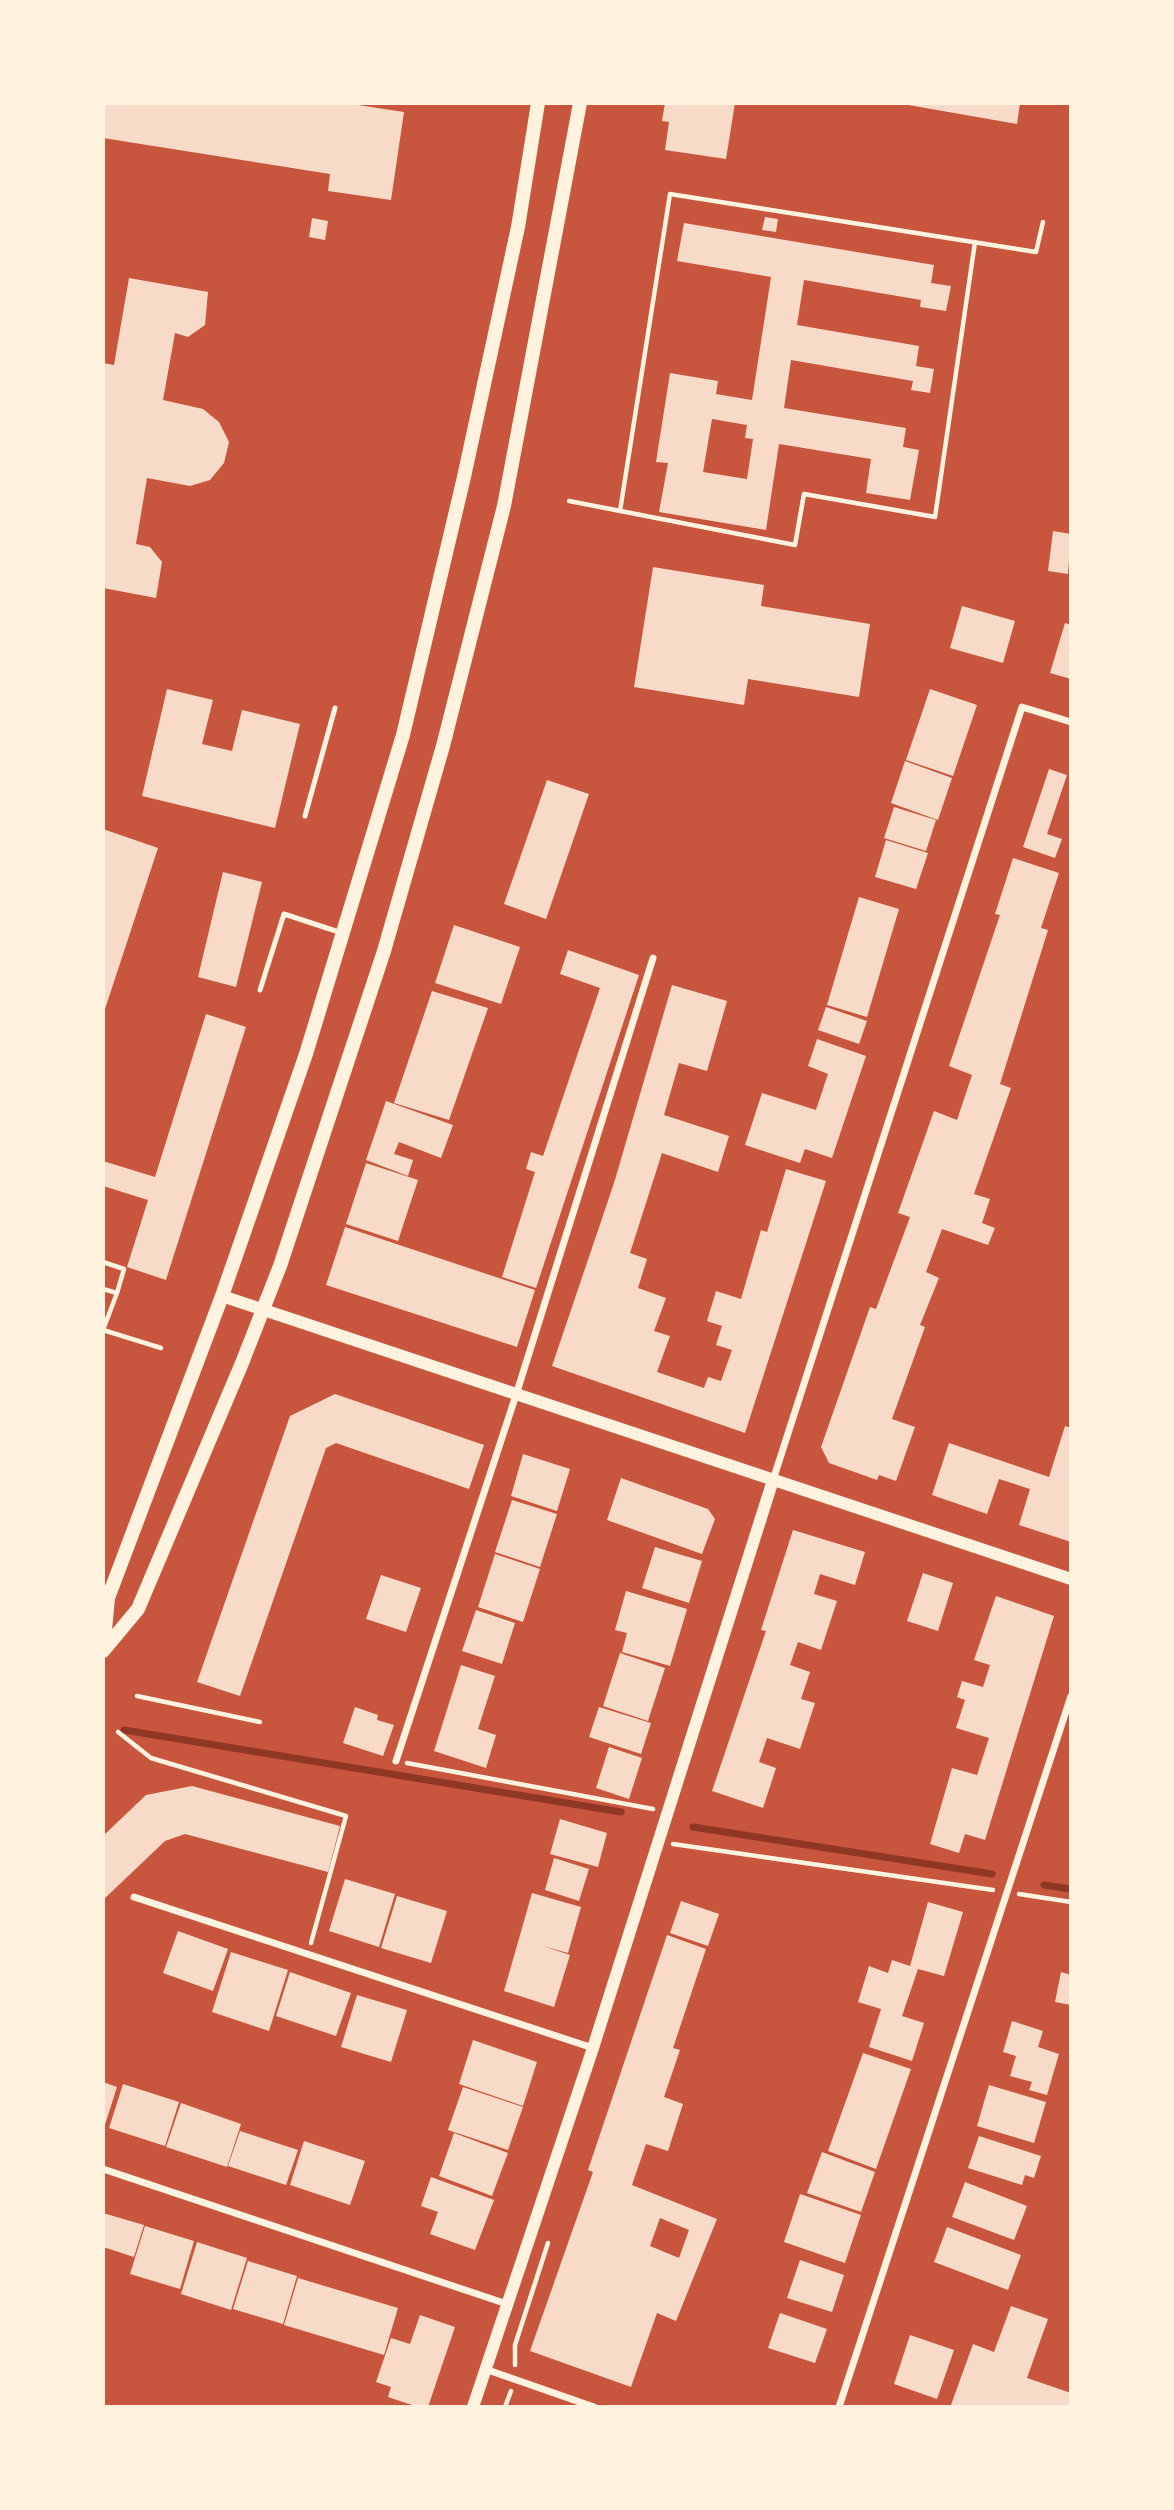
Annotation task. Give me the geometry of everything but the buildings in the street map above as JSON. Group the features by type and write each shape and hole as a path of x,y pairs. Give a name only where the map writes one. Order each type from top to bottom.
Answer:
{"main road":[{"path":"103,1651 108,1598 222,1296 306,1054 403,735 464,477 518,227 538,103"},
{"path":"103,1651 138,1609 263,1310 384,951 445,737 504,506 580,103"}],"street":[{"path":"473,2407 593,2048 1022,707 1071,722"},
{"path":"396,1761 516,1395 653,958"},
{"path":"222,1296 1071,1579"},
{"path":"839,2407 1071,1696"},
{"path":"134,1897 593,2048"},
{"path":"103,2169 507,2304"},
{"path":"485,2370 594,2407"}],"lane":[{"path":"305,816 335,708"},
{"path":"260,990 284,914 342,933"}],"path":[{"path":"620,511 670,194 1036,252 1043,222"},
{"path":"569,501 795,545 804,494 935,517 975,242"},
{"path":"103,1262 124,1269 103,1330 161,1348"},
{"path":"103,1289 117,1293"},
{"path":"137,1696 260,1722"},
{"path":"118,1732 151,1758 346,1816 308,1954"},
{"path":"396,1761 668,1812"},
{"path":"658,1842 1071,1902"}],"waterway":[{"path":"124,1730 621,1812"},
{"path":"693,1827 992,1874"},
{"path":"1044,1885 1071,1889"}]}
